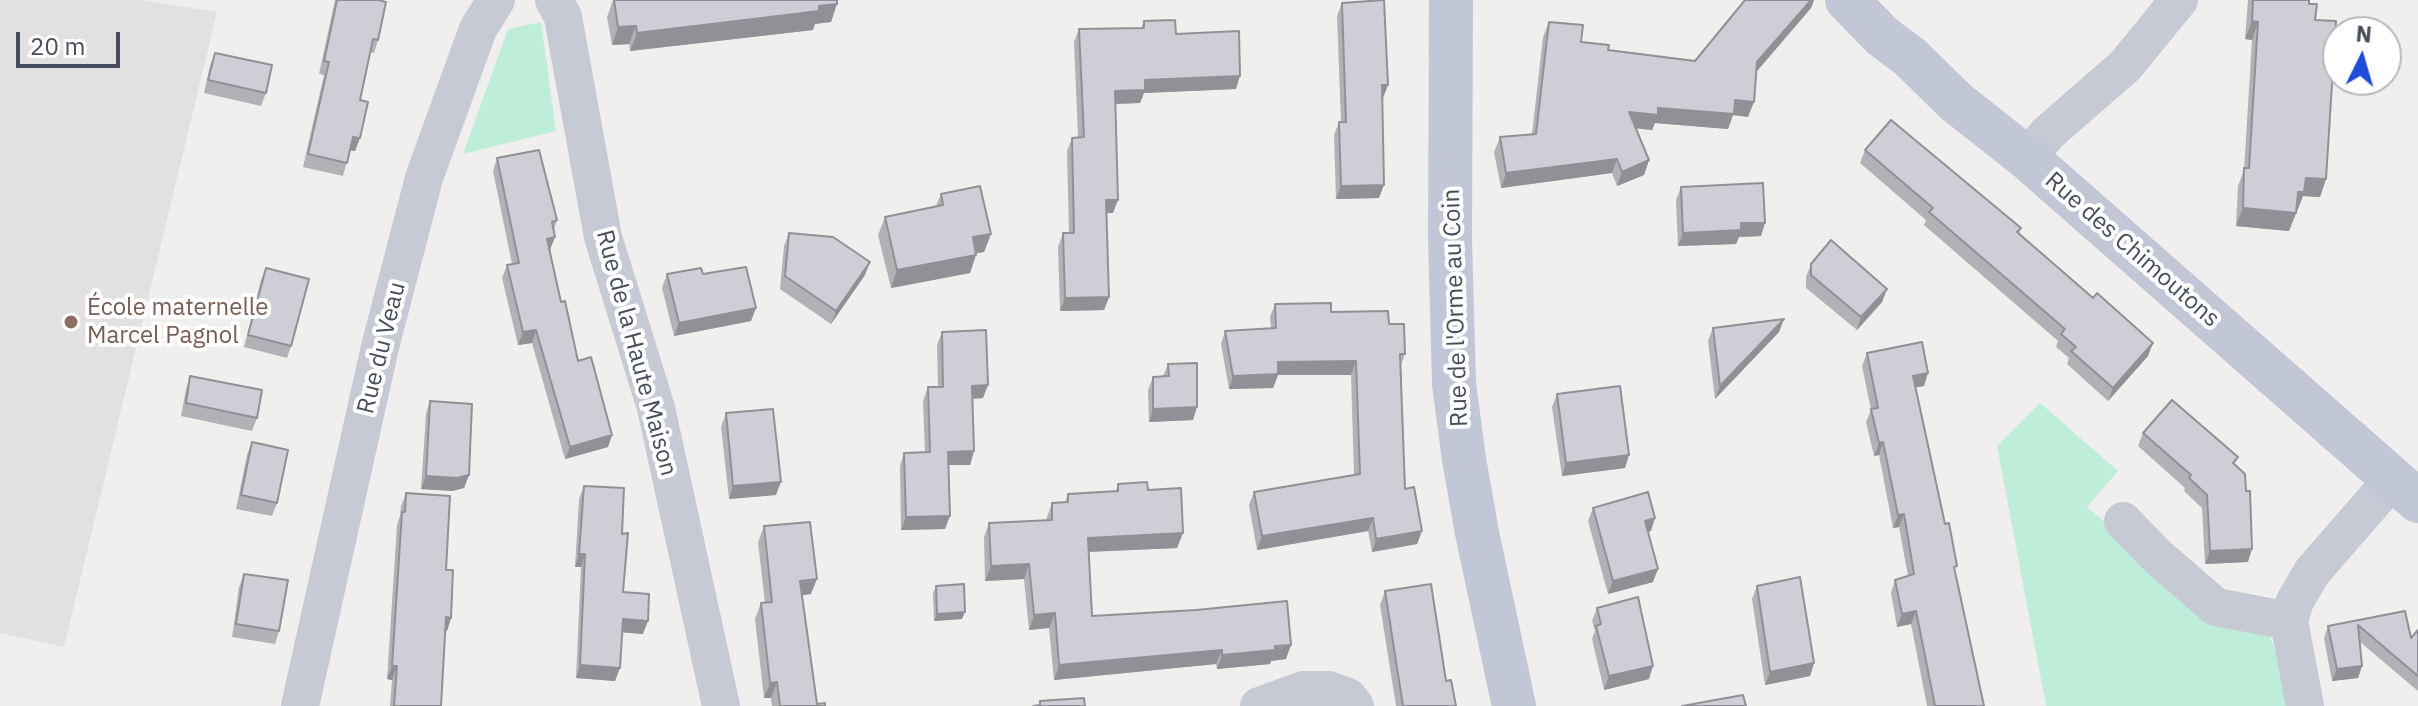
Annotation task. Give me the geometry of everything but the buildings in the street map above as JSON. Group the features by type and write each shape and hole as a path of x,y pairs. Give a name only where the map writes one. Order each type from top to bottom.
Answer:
{"main road":[{"name":"Rue de l'Orme au Coin","path":"1451,0 1450,239 1454,384 1477,533 1514,706"},
{"name":"Rue des Chimoutons","path":"1847,0 1956,102 2027,158 2405,490"}],"street":[{"name":"Rue du Veau","path":"300,706 380,347 424,178 478,29 496,0"},
{"name":"Rue de la Haute Maison","path":"554,0 563,17 603,237 656,408 721,706"},
{"path":"2027,158 2048,133 2125,66 2179,0"},
{"path":"2305,706 2289,621 2295,601 2312,572 2405,490"},
{"path":"2123,521 2158,557 2216,607 2289,621"},
{"path":"1259,706 1303,690 1329,690 1348,697 1355,706"}],"shaded area":[{"name":"École maternelle Marcel Pagnol","path":"0,0 141,0 217,12 64,647 0,633"}],"green space":[{"path":"541,22 556,131 463,154 508,29"},
{"path":"2040,403 2118,471 2087,507 2216,614 2269,634 2277,655 2287,706 2046,706 1997,446"}],"place":[{"name":"École maternelle Marcel Pagnol","path":"71,322"}]}
